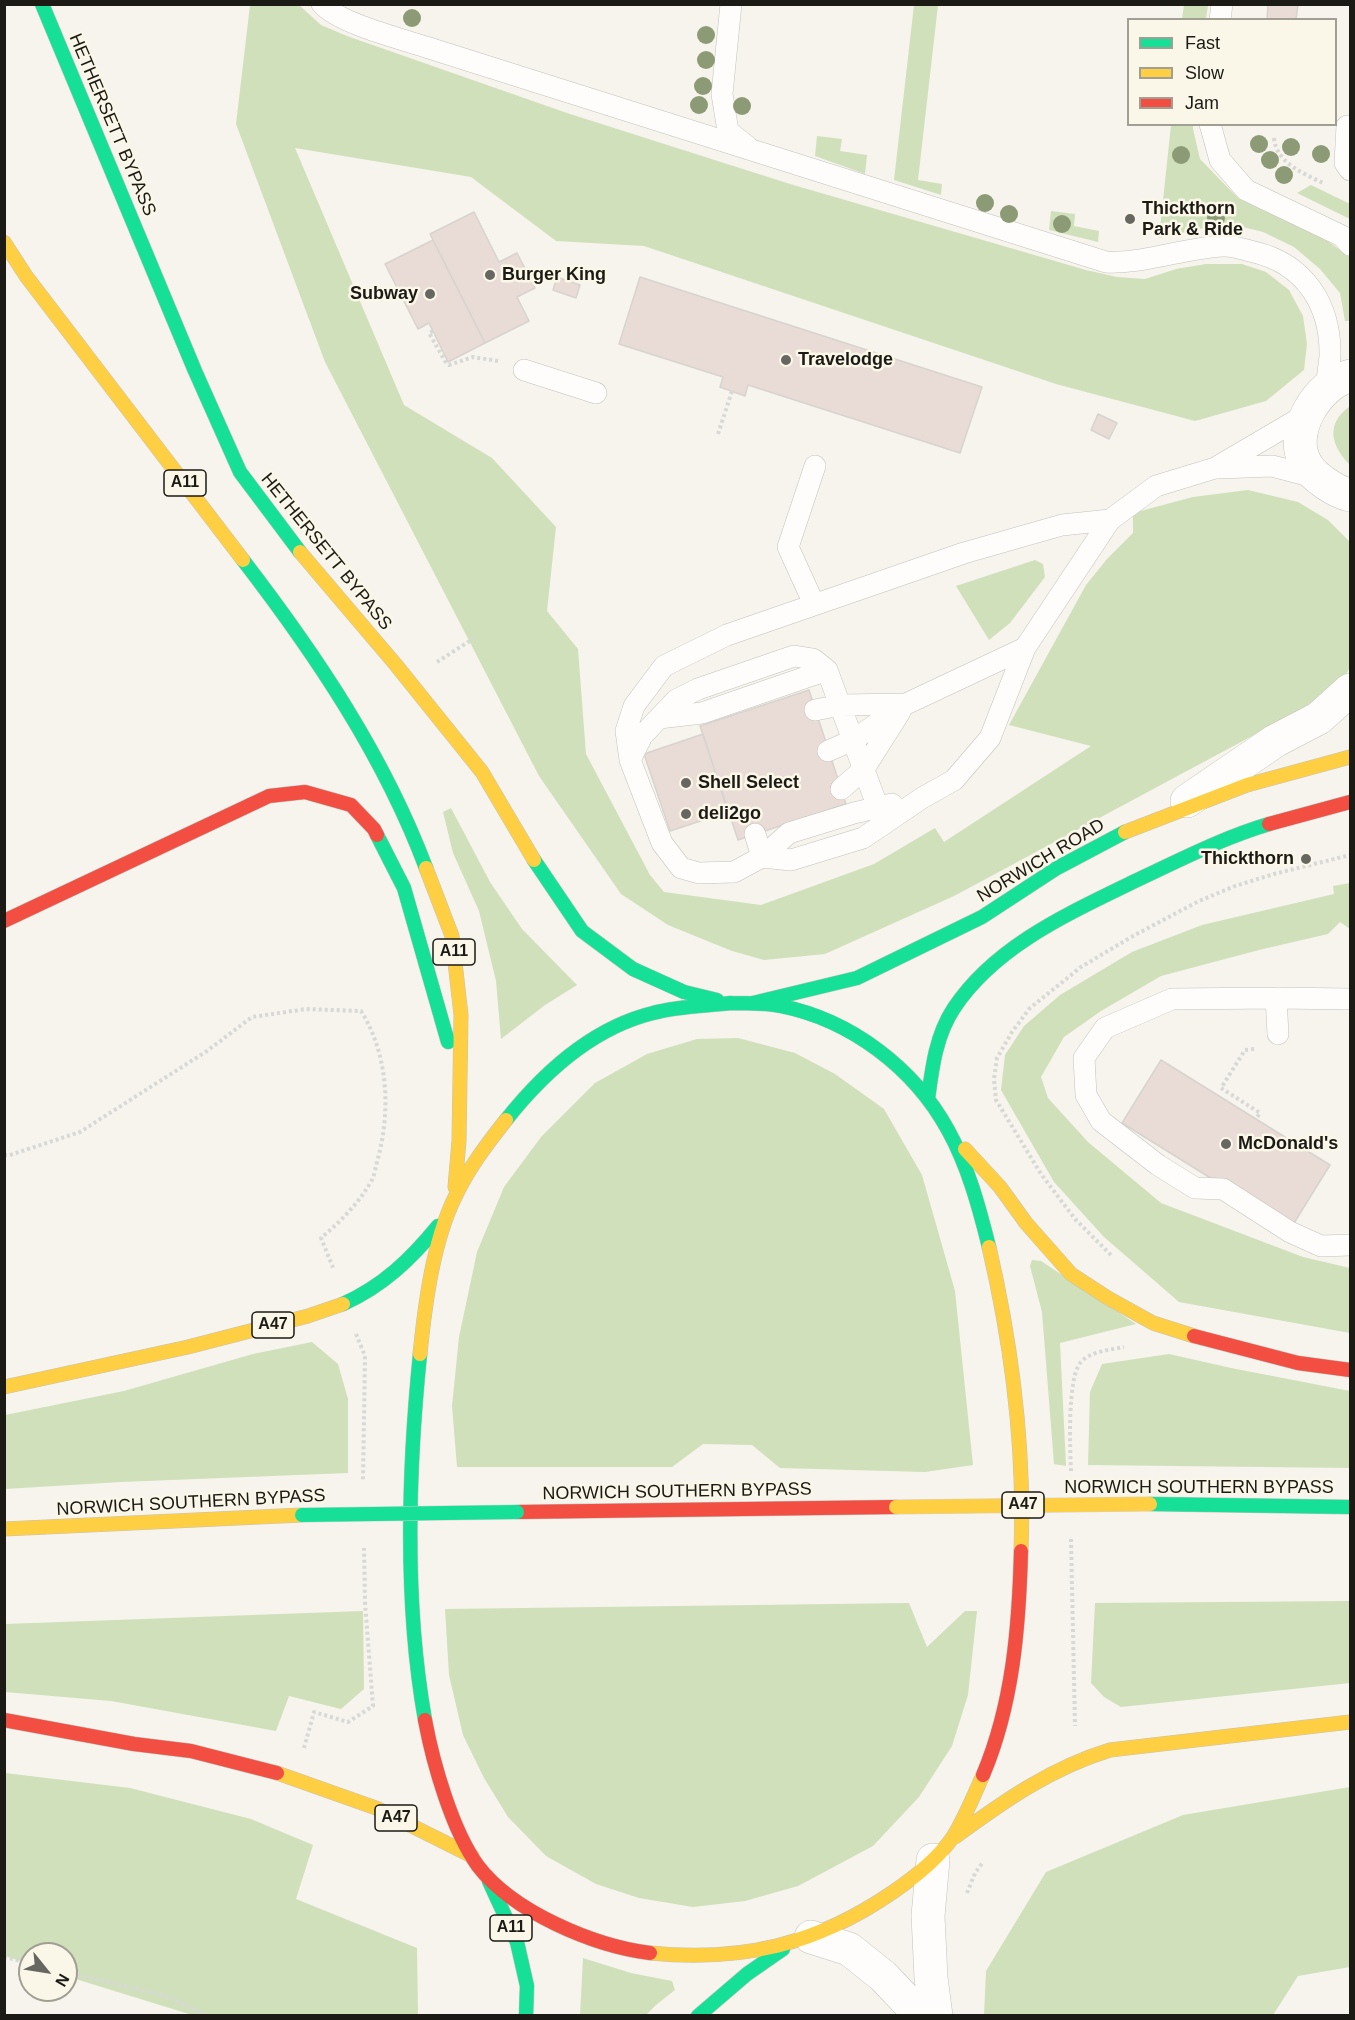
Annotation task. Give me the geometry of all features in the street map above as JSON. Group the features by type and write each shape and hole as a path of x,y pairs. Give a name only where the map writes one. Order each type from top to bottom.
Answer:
{"main road":[{"name":"HETHERSETT BYPASS","path":"42,4 195,371 240,472 315,571 396,665 482,772 521,841 582,931 633,969 684,992 731,1003"},
{"name":"A11","path":"4,242 26,276 276,603 359,728 392,788 425,864 452,936 461,1015 459,1141 455,1195"},
{"name":"NORWICH ROAD","path":"753,1003 857,978 982,917 1057,868 1127,831 1168,814 1246,785 1350,757"},
{"path":"4,921 269,796 305,792 351,805 374,830 404,888 459,1081"},
{"path":"928,1099 935,1050 954,1008 978,978 1035,933 1100,898 1214,843 1301,814 1350,802"},
{"path":"802,1940 722,1956 669,1955 614,1948 535,1913 486,1874 472,1856 448,1805 431,1752 422,1699 412,1608 411,1492 414,1415 430,1272 449,1213 455,1195 482,1151 548,1071 585,1042 647,1014 731,1003 753,1003 780,1006 820,1018 873,1044 913,1081 950,1132 967,1167 985,1227 1002,1308 1015,1408 1020,1487 1021,1579 1007,1700 985,1772 942,1850"},
{"path":"950,1132 1000,1187 1026,1223 1071,1274 1108,1298 1153,1323 1192,1336 1298,1363 1350,1370"},
{"name":"A47","path":"4,1387 192,1346 315,1314 344,1303 366,1293 408,1263 449,1213"},
{"name":"NORWICH SOUTHERN BYPASS","path":"4,1529 302,1515 1150,1504 1350,1506"},
{"name":"A47","path":"4,1720 134,1744 191,1751 268,1770 376,1808 472,1856"},
{"path":"698,2016 747,1974 802,1940 875,1903 908,1882 942,1850 1020,1790 1081,1758 1110,1750 1350,1722"},
{"name":"A11","path":"486,1874 517,1942 527,1986 526,2016"}],"street":[{"path":"1328,393 1302,432 1301,449 1306,464 1320,478 1332,488 1350,495"},
{"path":"1168,814 1275,741 1319,718 1350,690"},
{"path":"936,2016 931,1978 928,1916 942,1850"},
{"path":"802,1940 849,1950 883,1976 921,2016"}],"lane":[{"path":"322,4 329,12 353,22 429,48 1106,262 1129,263 1178,251 1226,245 1268,255 1295,270 1312,289 1326,316 1330,356 1328,393 1215,468"},
{"path":"732,4 722,94 728,130 753,151"},
{"path":"1211,126 1220,160 1246,190 1342,236 1350,244"},
{"path":"1347,126 1345,163 1350,170"},
{"path":"524,370 596,393"},
{"path":"814,604 788,547 815,466"},
{"path":"1110,520 1062,525 964,553 727,635 664,666 634,706 626,731 630,760 662,843 681,868 699,873 734,872 762,857 789,833 854,813 882,815 922,798 954,780 990,738 1026,648 1110,520 1156,486 1215,468 1272,466 1320,478"},
{"path":"828,751 853,740 906,704 1026,648"},
{"path":"630,760 642,736 676,699 698,689 794,656 813,659 827,670 882,815"},
{"path":"815,710 841,705 906,704"},
{"path":"841,789 864,769 906,704"},
{"path":"755,834 762,857"},
{"path":"1271,1041 1276,998"},
{"path":"1350,999 1172,999 1105,1028 1084,1058 1086,1095 1101,1121 1158,1165 1195,1188 1223,1189 1290,1232 1321,1246 1350,1245"}],"path":[{"path":"1274,138 1275,150 1294,169 1332,188"},
{"path":"433,331 429,333 449,365 473,357 498,361 524,370"},
{"path":"718,434 732,391"},
{"path":"434,664 476,637"},
{"path":"4,1155 80,1132 199,1057 252,1017 306,1009 361,1011 367,1021 381,1061 386,1101 382,1143 372,1178 349,1214 321,1238 357,1336"},
{"path":"1256,1119 1260,1113 1221,1088 1245,1050 1271,1041"},
{"path":"1074,1721 1081,1758"},
{"path":"965,1896 975,1873 989,1854"},
{"path":"78,1975 166,1996 208,2016"}],"green space":[{"path":"250,5 299,5 321,25 347,36 567,113 790,184 1086,270 1117,277 1145,279 1176,269 1206,264 1242,264 1266,272 1289,290 1303,316 1307,344 1304,370 1266,401 1195,421 1056,384 644,246 556,241 471,177 295,148 404,405 492,458 556,527 547,611 578,649 586,754 650,875 664,892 761,905 874,864 935,828 944,842 1091,746 1009,725 1086,585 1107,559 1133,533 1133,513 1193,497 1248,490 1298,502 1328,520 1350,542 1350,667 1340,685 1293,714 954,896 825,954 764,960 732,951 668,925 621,894 539,776 325,362 236,124"},
{"path":"914,5 938,5 918,180 942,184 941,195 894,180"},
{"path":"1184,5 1208,5 1206,18 1182,18"},
{"path":"1171,126 1193,126 1200,159 1238,198 1326,240 1350,257 1350,321 1345,321 1340,293 1320,269 1294,247 1263,232 1239,226 1204,228 1159,238"},
{"path":"817,136 842,139 840,151 867,155 865,174 815,156"},
{"path":"1311,185 1350,204 1350,219 1297,193"},
{"path":"1051,211 1075,214 1074,226 1099,231 1098,242 1049,230"},
{"path":"1350,406 1350,465 1338,450 1334,428 1342,413"},
{"path":"1035,560 1043,564 1045,577 1010,623 989,640 956,586"},
{"path":"451,808 490,882 522,929 577,985 545,1005 501,1039 496,981 479,911 453,853 443,812"},
{"path":"1350,883 1350,929 1340,922 1328,934 1161,976 1101,1011 1064,1037 1041,1077 1048,1098 1088,1142 1161,1203 1303,1257 1350,1268 1350,1333 1179,1302 1104,1237 1054,1182 1001,1090 1005,1055 1024,1026 1060,995 1132,952 1202,925 1334,894 1333,886"},
{"path":"738,1038 795,1053 835,1074 884,1109 922,1175 955,1291 973,1465 925,1472 780,1468 752,1445 703,1444 672,1467 457,1467 452,1406 459,1337 477,1252 504,1187 541,1137 595,1083 647,1054 697,1039"},
{"path":"1032,1260 1041,1261 1136,1324 1060,1343 1066,1466 1054,1464 1042,1312 1030,1266"},
{"path":"312,1342 338,1364 348,1399 348,1473 5,1489 5,1415 124,1391 253,1354"},
{"path":"1169,1354 1350,1391 1350,1468 1088,1465 1090,1392 1102,1364"},
{"path":"1350,1601 1350,1683 1121,1707 1104,1697 1091,1683 1095,1603"},
{"path":"909,1603 927,1647 965,1611 977,1611 968,1695 952,1746 919,1797 873,1846 798,1886 745,1901 693,1907 639,1898 596,1884 546,1856 508,1817 484,1778 463,1735 449,1675 445,1609"},
{"path":"363,1611 364,1689 341,1709 289,1696 276,1731 111,1701 5,1692 5,1624"},
{"path":"5,1773 130,1788 251,1819 313,1845 296,1899 417,1948 418,2015 192,2015 78,1980 78,1942 18,1942 18,1960 5,1956"},
{"path":"1350,1787 1350,1967 1298,1976 1273,2015 984,2015 986,1971 1046,1872 1183,1815"},
{"path":"583,1958 631,1973 672,1981 675,1990 646,2015 580,2015"}],"building":[{"path":"1268,4 1298,4 1296,18 1267,18"},
{"name":"Burger King","path":"474,212 499,262 517,253 535,288 517,297 529,321 485,343 430,234"},
{"name":"Subway","path":"433,240 485,343 448,362 429,323 418,329 385,264"},
{"path":"557,277 580,285 576,298 553,290"},
{"name":"Travelodge","path":"640,277 982,387 960,453 748,385 745,396 720,387 723,377 619,344"},
{"path":"1098,414 1117,423 1109,439 1091,430"},
{"path":"809,690 846,804 738,840 700,726"},
{"name":"Shell Select","path":"703,734 728,812 670,831 644,754"},
{"name":"McDonald's","path":"1161,1060 1330,1165 1291,1228 1122,1123"}],"traffic: fast":[{"path":"42,4 195,371 240,472 300,552"},
{"path":"243,560 322,670 369,746 390,786 426,868"},
{"path":"928,1099 936,1052 948,1018 971,986 991,966 1036,933 1085,905 1201,850 1269,824"},
{"path":"753,1003 857,978 982,917 1057,868 1125,832"},
{"path":"377,835 404,888 448,1042"},
{"path":"534,860 582,931 633,969 684,992 717,1000"},
{"path":"731,1003 775,1005 807,1013 856,1035 899,1067 934,1107 948,1130 972,1187 989,1247"},
{"path":"506,1120 553,1069 571,1054 610,1029 662,1011 731,1003"},
{"path":"343,1304 371,1289 395,1271 438,1226"},
{"path":"420,1354 413,1445 410,1537 414,1630 425,1720"},
{"path":"1150,1504 1350,1507"},
{"path":"302,1515 517,1512"},
{"path":"489,1881 517,1942 527,1986 526,2016"},
{"path":"698,2016 747,1974 783,1949"}],"traffic: slow":[{"path":"4,242 26,276 243,560"},
{"path":"300,552 396,665 482,772 534,860"},
{"path":"1125,832 1247,785 1350,757"},
{"path":"426,868 452,936 461,1015 459,1141 455,1187"},
{"path":"420,1354 431,1274 447,1215 472,1167 506,1120"},
{"path":"965,1149 1000,1187 1026,1223 1071,1274 1153,1323 1194,1336"},
{"path":"989,1247 1004,1322 1015,1398 1021,1474 1021,1551"},
{"path":"4,1387 188,1347 308,1316 343,1304"},
{"path":"896,1507 1150,1504"},
{"path":"4,1529 302,1515"},
{"path":"955,1837 1010,1798 1048,1776 1088,1757 1110,1750 1350,1722"},
{"path":"277,1773 376,1808 472,1856"},
{"path":"650,1953 716,1955 777,1946 807,1937 864,1910 893,1892 940,1853 957,1830 983,1775"}],"traffic: jam":[{"path":"4,921 269,796 305,792 351,805 377,835"},
{"path":"1269,824 1350,802"},
{"path":"1194,1336 1298,1363 1350,1370"},
{"path":"517,1512 896,1507"},
{"path":"983,1775 1001,1721 1013,1665 1021,1551"},
{"path":"4,1720 134,1744 191,1751 277,1773"},
{"path":"425,1720 438,1776 452,1815 478,1866 493,1883 533,1912 580,1935 650,1953"}],"place":[{"name":"Thickthorn Park & Ride","path":"1130,219"},
{"name":"Burger King","path":"490,275"},
{"name":"Subway","path":"430,294"},
{"name":"Travelodge","path":"786,360"},
{"name":"Shell Select","path":"686,783"},
{"name":"deli2go","path":"686,814"},
{"name":"Thickthorn","path":"1306,859"},
{"name":"McDonald's","path":"1226,1144"}]}
